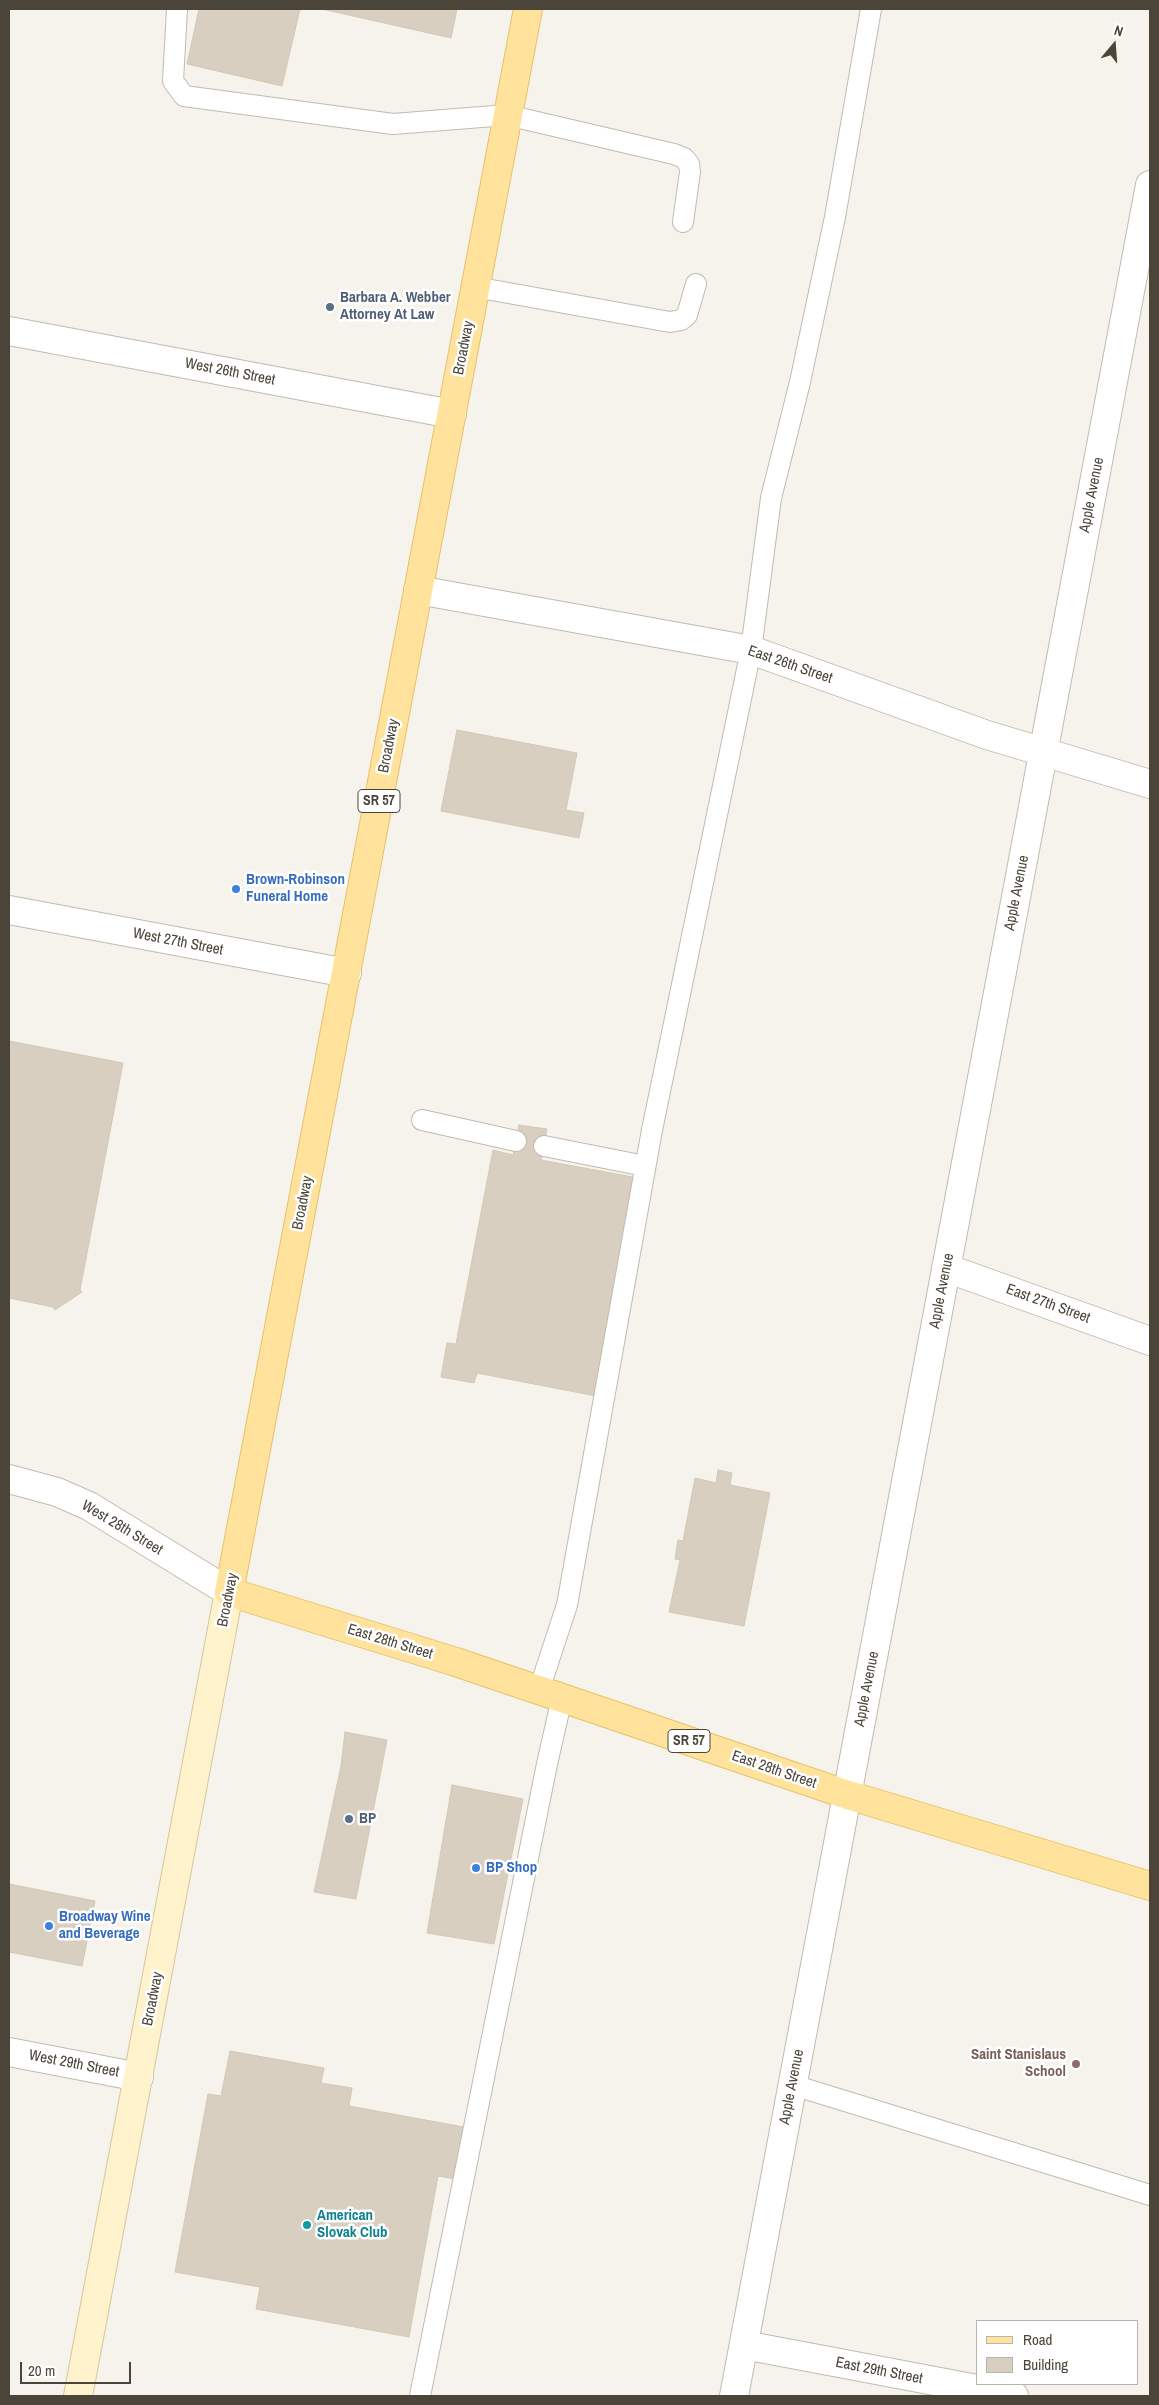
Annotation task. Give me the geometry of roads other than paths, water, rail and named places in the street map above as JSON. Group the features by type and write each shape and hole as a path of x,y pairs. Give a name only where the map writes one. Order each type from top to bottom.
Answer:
{"main road":[{"name":"Broadway","path":"78,2396 528,9"},
{"name":"East 28th Street","path":"229,1592 551,1694 848,1795 1150,1886"}],"street":[{"name":"Apple Avenue","path":"734,2396 1150,186"},
{"name":"West 26th Street","path":"9,331 452,414"},
{"name":"East 26th Street","path":"418,590 751,650 784,660 987,735 1150,784"},
{"name":"West 27th Street","path":"9,910 347,973"},
{"name":"East 27th Street","path":"946,1268 1150,1341"},
{"name":"West 28th Street","path":"9,1479 57,1492 89,1506 229,1592"},
{"name":"West 29th Street","path":"9,2052 138,2077"},
{"name":"East 29th Street","path":"744,2345 1014,2396"}],"lane":[{"path":"177,9 173,81 184,96 393,124 507,115 684,158 689,164 690,172 683,222"},
{"path":"420,2396 545,1774 551,1694 645,1166 751,650 771,498 800,382 835,217 871,9"},
{"path":"475,287 670,322 681,320 686,315 696,284"},
{"path":"422,1120 516,1141"},
{"path":"544,1146 645,1166"},
{"path":"793,2085 1150,2194"}],"place":[{"name":"Barbara A. Webber Attorney At Law","path":"330,307"},
{"name":"Brown-Robinson Funeral Home","path":"236,889"},
{"name":"BP","path":"349,1819"},
{"name":"BP Shop","path":"476,1868"},
{"name":"Broadway Wine and Beverage","path":"49,1926"},
{"name":"Saint Stanislaus School","path":"1076,2064"},
{"name":"American Slovak Club","path":"307,2225"}]}
